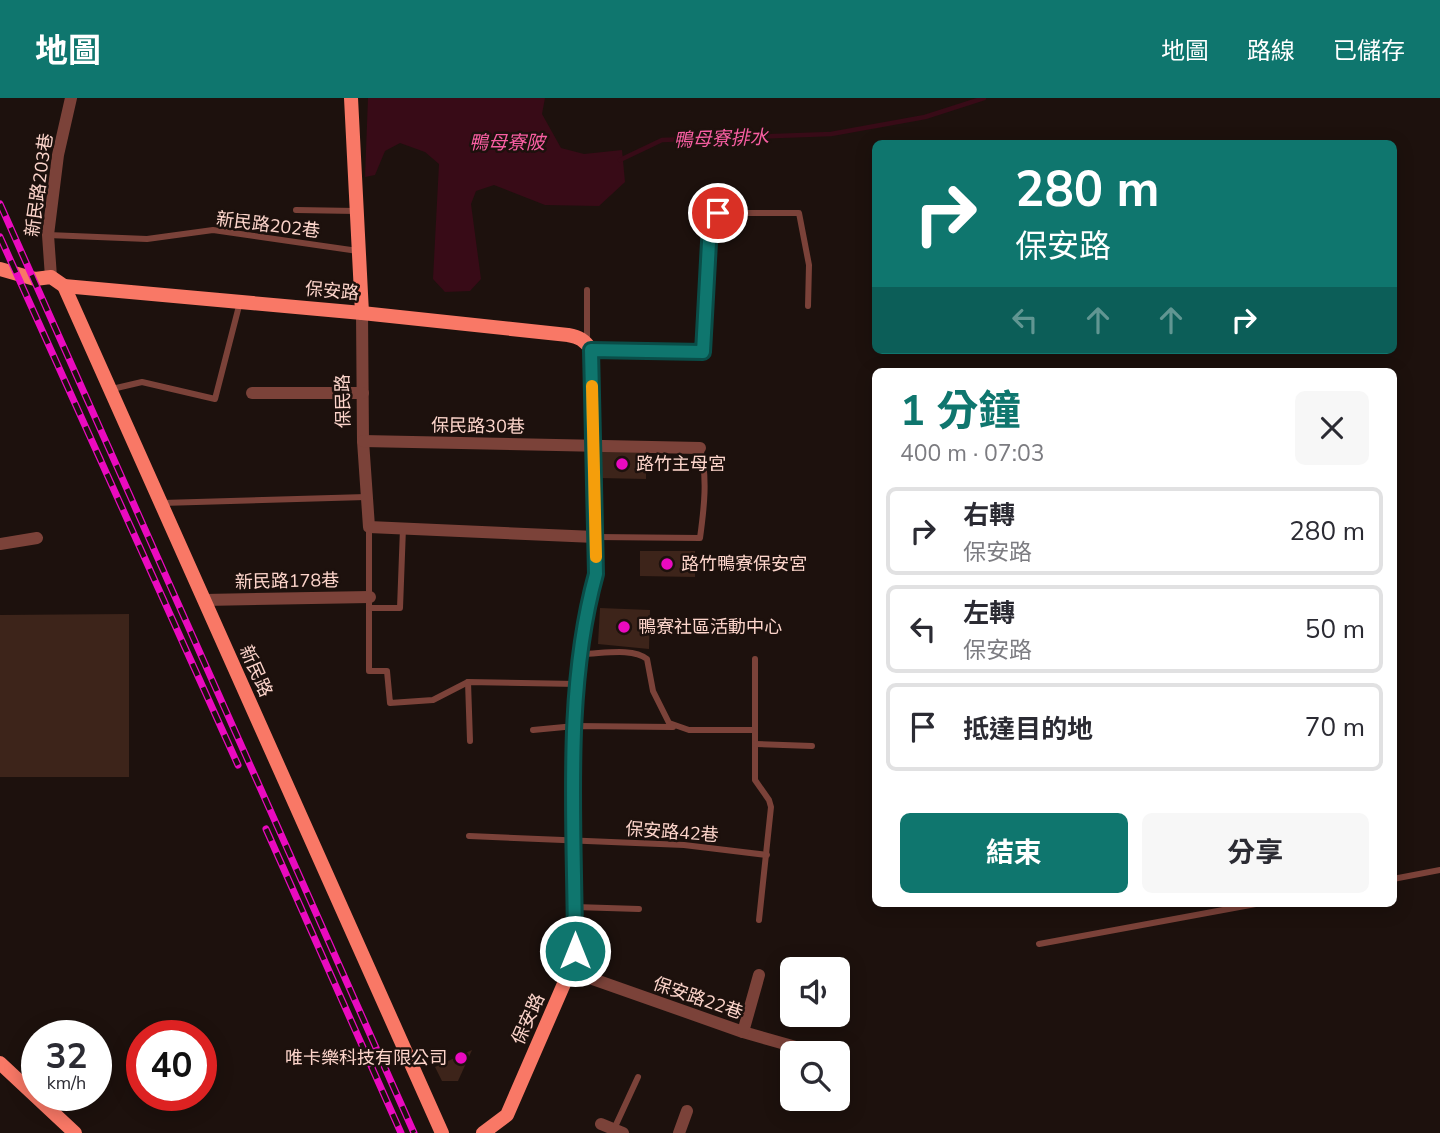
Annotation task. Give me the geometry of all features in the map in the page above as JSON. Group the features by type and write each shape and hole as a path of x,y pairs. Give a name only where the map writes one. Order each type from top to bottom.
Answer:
{"street":[{"name":"新民路203巷","path":"51,277 48,235 58,155 71,98"},
{"name":"保民路","path":"351,98 362,313 366,497"},
{"path":"0,269 35,279 51,277 64,286"},
{"name":"保安路","path":"64,286 568,335 579,337 589,346 596,574 589,599 575,726 575,951 570,971 507,1115 483,1133"},
{"name":"新民路","path":"64,286 442,1133"},
{"path":"252,393 362,393"},
{"name":"保民路30巷","path":"363,441 593,447"},
{"path":"593,447 700,448"},
{"path":"366,497 369,527 595,537"},
{"path":"0,544 37,538"},
{"name":"新民路178巷","path":"204,600 370,602"},
{"name":"保安路22巷","path":"570,971 780,1042"},
{"path":"743,1032 758,975"},
{"path":"0,1063 75,1133"},
{"path":"679,1133 687,1111"},
{"path":"601,1124 619,1131"}],"lane":[{"path":"296,210 356,211"},
{"name":"保安路","path":"589,346 703,352 710,224 718,213 799,213 809,265 808,306"},
{"name":"新民路202巷","path":"48,235 147,239 213,230 358,251"},
{"path":"587,290 589,346"},
{"path":"110,389 142,382 215,399 241,302"},
{"path":"595,537 699,538 703,515 704,463 700,448"},
{"path":"160,503 366,497"},
{"path":"369,527 369,671 387,671 390,703 433,700 468,682 579,684"},
{"path":"370,602 400,608 402,528"},
{"path":"582,654 642,655 647,659 653,691 669,723 675,727"},
{"path":"755,659 755,780 771,807 759,920"},
{"path":"468,682 470,741"},
{"path":"533,730 575,726 755,730"},
{"path":"755,744 812,746"},
{"name":"保安路42巷","path":"469,836 684,845 767,855"},
{"path":"1397,878 1440,870"},
{"path":"575,907 639,909"},
{"path":"1216,907 1217,911"},
{"path":"1039,944 1239,907"},
{"path":"619,1131 638,1077"}],"water":[{"name":"鴨母寮陂","path":"368,98 545,98 542,114 561,148 584,154 622,150 625,182 599,206 545,205 494,185 476,191 471,204 481,279 470,291 445,292 433,279 439,164 425,152 400,143 385,151 375,175 365,177"}],"building":[{"name":"路竹主母宮","path":"599,449 646,451 646,479 599,478"},
{"name":"路竹鴨寮保安宮","path":"640,551 695,551 695,577 640,576"},
{"name":"鴨寮社區活動中心","path":"600,608 650,610 649,649 598,644"},
{"path":"129,614 129,777 0,777 0,615"},
{"name":"唯卡樂科技有限公司","path":"472,1050 458,1081 442,1081 435,1067"}],"waterway":[{"name":"鴨母寮排水","path":"620,160 662,140 831,134 925,117 984,98"}],"railway":[{"path":"0,204 414,1133"},
{"path":"0,237 238,765"},
{"path":"266,829 401,1133"}],"slow traffic":[{"path":"592,386 596,557"}],"place":[{"name":"路竹主母宮","path":"622,464"},
{"name":"路竹鴨寮保安宮","path":"667,564"},
{"name":"鴨寮社區活動中心","path":"624,627"},
{"name":"唯卡樂科技有限公司","path":"461,1058"}],"route":[{"path":"575,951 575,719 589,599 596,574 591,350 703,352 710,224 718,213"}]}
